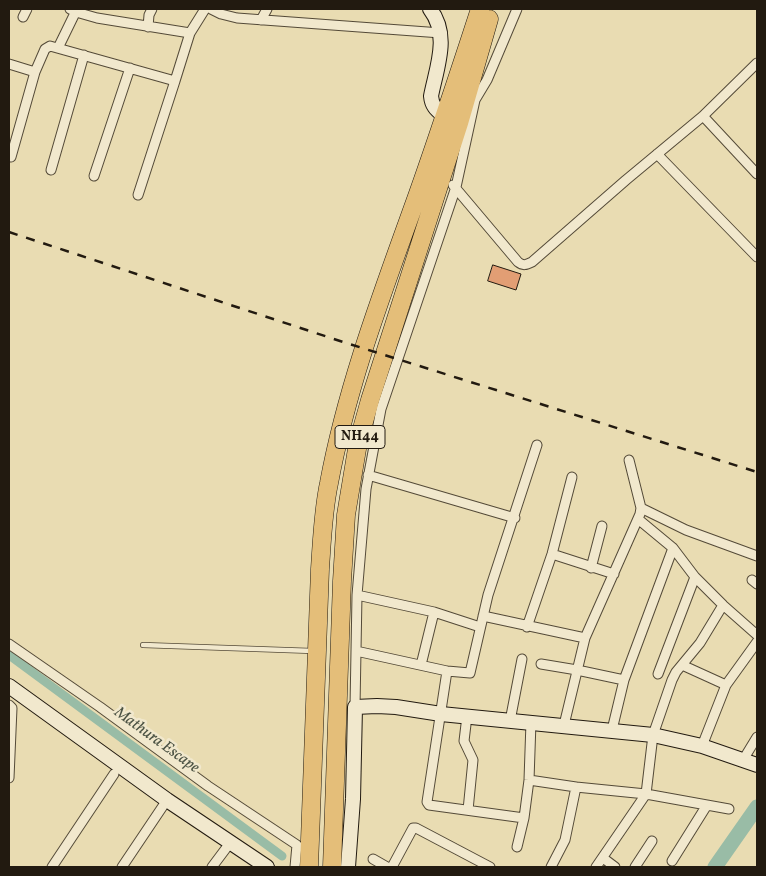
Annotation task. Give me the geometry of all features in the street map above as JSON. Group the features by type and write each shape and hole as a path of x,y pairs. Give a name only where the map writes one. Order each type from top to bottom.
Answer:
{"highway":[{"name":"NH44","path":"332,867 342,581 349,494 358,443 370,400 449,182 484,16"},
{"name":"NH44","path":"309,867 323,520 336,444 355,376 445,117 484,16"}],"street":[{"path":"148,27 149,15 152,9"},
{"path":"138,195 190,33 205,9"},
{"path":"211,9 229,17 441,33"},
{"path":"261,20 267,9"},
{"path":"430,9 435,16 441,33 441,48 431,96 435,110 445,117"},
{"path":"348,867 353,799 357,595 368,475 381,409 449,182 476,100 487,80 517,9"},
{"path":"58,48 74,10 99,13 148,27 190,33"},
{"path":"11,157 35,72 46,47 58,48 174,81"},
{"path":"52,170 84,55"},
{"path":"449,182 518,262 522,265 527,265 703,116 757,63"},
{"path":"9,64 35,72"},
{"path":"94,176 130,68"},
{"path":"703,116 757,174"},
{"path":"657,154 757,257"},
{"path":"356,650 447,671 470,673 488,595 515,518 537,445"},
{"path":"564,725 585,638 638,519 641,508 629,460"},
{"path":"368,475 515,518"},
{"path":"527,626 552,554 572,477"},
{"path":"641,508 686,530 757,556"},
{"path":"638,519 673,548 695,577 757,635"},
{"path":"591,568 602,526"},
{"path":"612,730 624,680 673,548"},
{"path":"552,554 614,574"},
{"path":"658,674 695,577"},
{"path":"357,595 434,612 480,626"},
{"path":"596,867 646,794 653,735 672,680 700,643 723,605"},
{"path":"421,665 434,612"},
{"path":"483,616 585,638"},
{"path":"702,746 726,686 757,642"},
{"path":"9,644 100,707 208,786 297,845 295,867"},
{"path":"510,721 522,659"},
{"path":"541,664 624,680"},
{"path":"682,665 726,686"},
{"path":"447,671 427,802 429,805 524,818"},
{"path":"9,686 167,800 267,867"},
{"path":"9,705 12,708 9,778"},
{"path":"355,707 396,707 441,714 653,735 702,746 757,765"},
{"path":"467,716 464,741 473,760 468,810"},
{"path":"517,847 524,818 529,780 531,722"},
{"path":"743,760 757,737"},
{"path":"52,867 114,774"},
{"path":"529,780 646,794 729,809"},
{"path":"551,867 565,840 576,787"},
{"path":"122,867 167,800"},
{"path":"672,862 707,805"},
{"path":"392,867 413,828 490,867"},
{"path":"635,867 652,841"},
{"path":"212,867 230,843"},
{"path":"603,858 615,867"},
{"path":"373,859 387,867"}],"lane":[{"path":"143,645 317,651"}],"building":[{"path":"493,265 521,274 516,290 488,281"}],"waterway":[{"name":"Mathura Escape","path":"9,655 282,856"},
{"name":"Mathura Escape","path":"715,867 757,807"}],"railway":[{"path":"9,232 340,341 757,472"}]}
